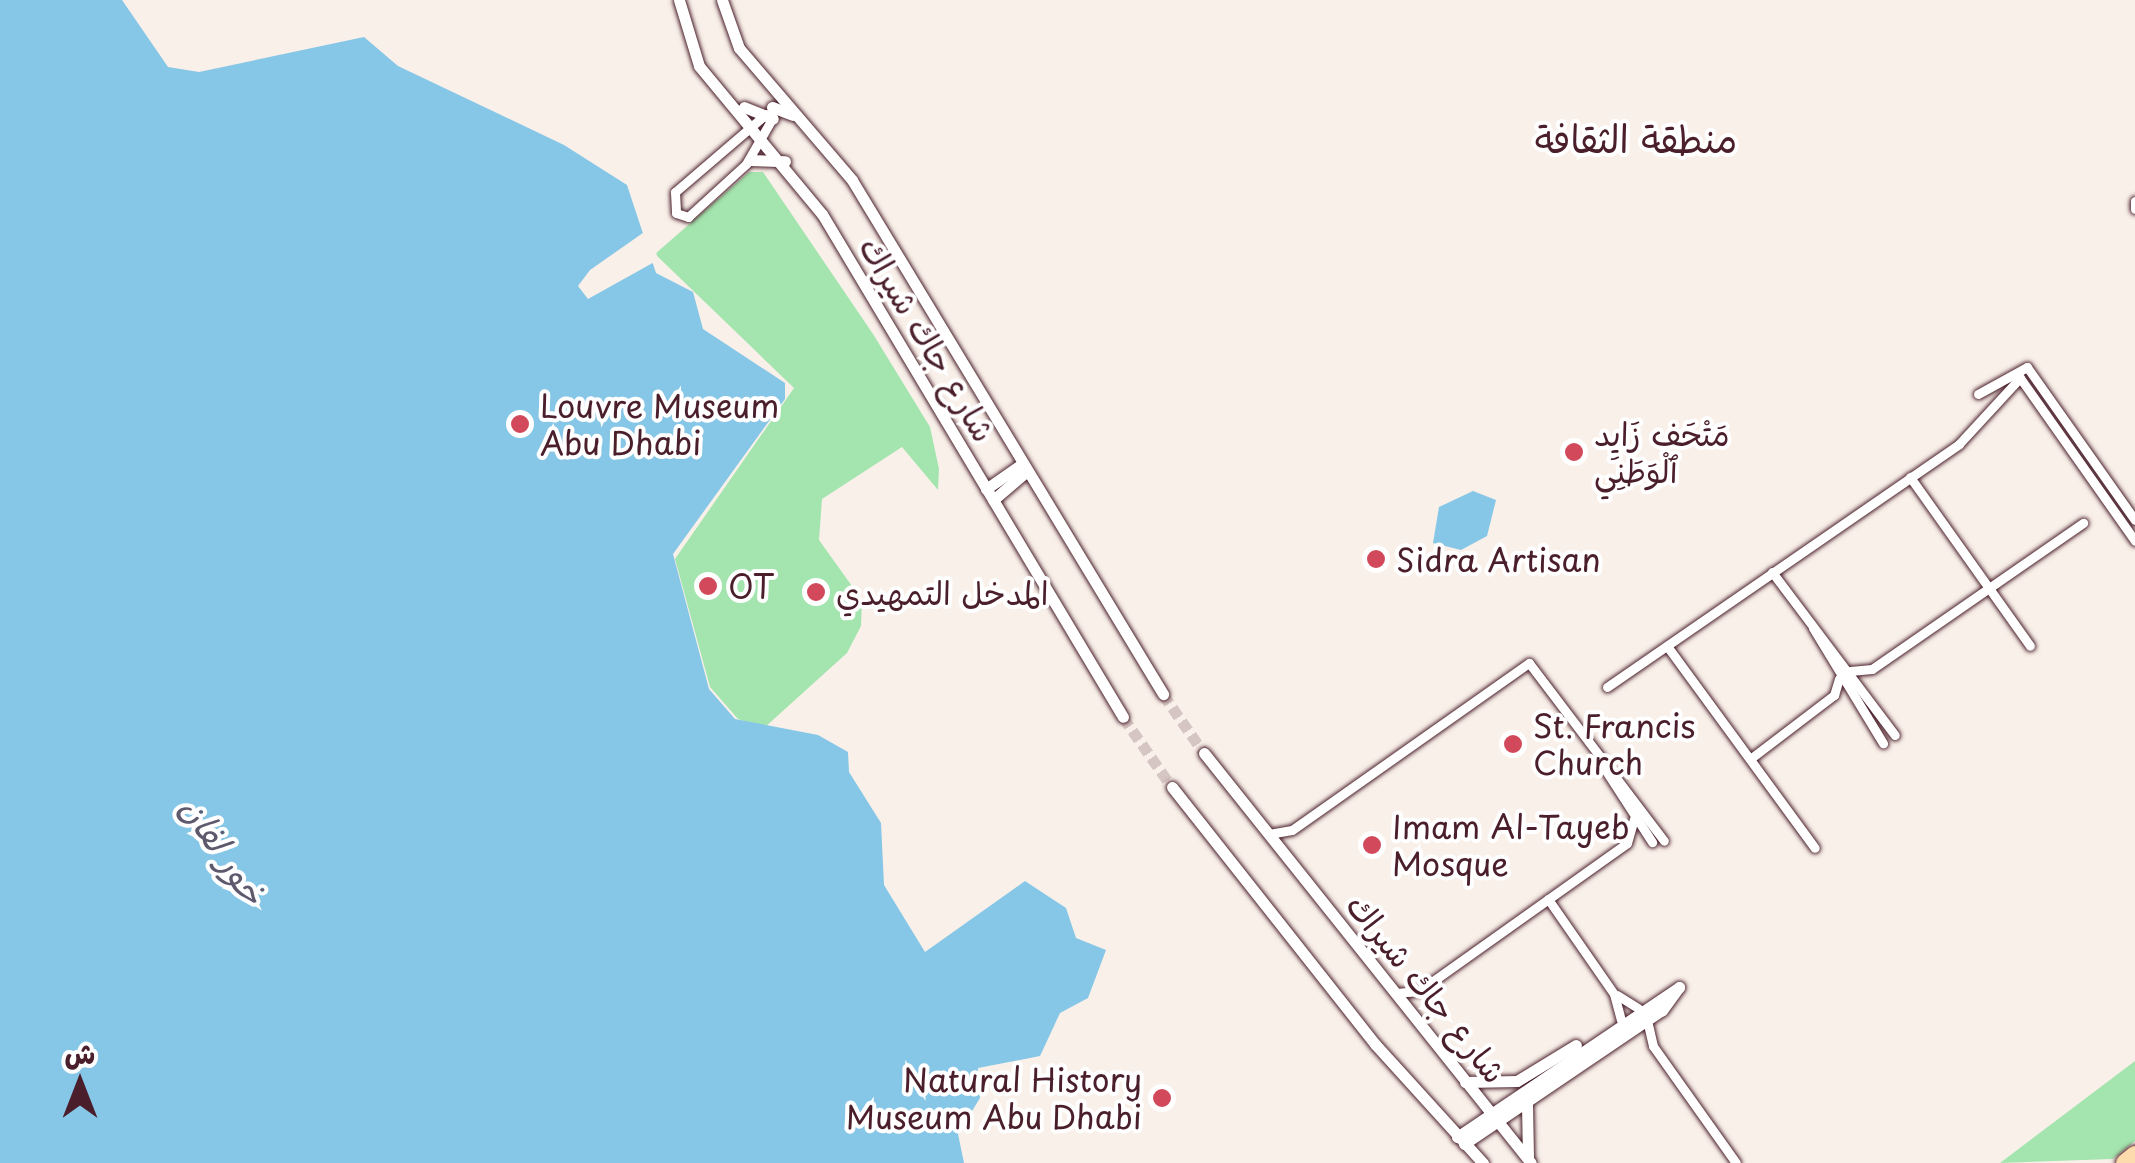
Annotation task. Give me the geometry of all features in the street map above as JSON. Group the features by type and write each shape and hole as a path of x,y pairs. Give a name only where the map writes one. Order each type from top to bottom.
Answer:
{"highway":[{"path":"2125,1163 2135,1156"}],"street":[{"name":"شارع جاك شيراك","path":"680,0 682,24 706,76 772,114 860,194 1162,694"},
{"name":"شارع جاك شيراك","path":"722,0 739,48 772,114 785,161 1123,717"},
{"path":"772,114 750,160 717,185 688,217 674,210 675,192 772,114"},
{"path":"750,160 785,161"},
{"path":"706,168 717,185"},
{"path":"2135,200 2135,209"},
{"path":"1978,394 2028,368 2135,520"},
{"path":"1607,687 1970,434 2017,373"},
{"path":"2017,373 2135,541"},
{"path":"990,495 1024,468"},
{"path":"1910,477 2030,646"},
{"path":"1850,671 1872,669 2083,522"},
{"path":"1772,572 1894,734"},
{"path":"1814,628 1839,678 1883,743"},
{"path":"1667,646 1815,848"},
{"path":"1268,834 1292,830 1525,664 1664,840"},
{"path":"1864,690 1872,669"},
{"path":"1834,696 1839,678"},
{"path":"1750,758 1834,696 1850,696"},
{"path":"1396,993 1418,991 1628,843 1652,842 1634,820 1594,748"},
{"name":"شارع جاك شيراك","path":"1204,754 1530,1162"},
{"path":"1172,786 1460,1141 1483,1163"},
{"path":"1628,843 1634,820"},
{"path":"1284,854 1292,830"},
{"path":"1548,899 1614,994 1621,1020"},
{"path":"1460,1141 1638,1008 1679,988 1647,1020 1526,1104 1495,1118"},
{"path":"1411,1012 1418,991"},
{"path":"1614,994 1638,1008"},
{"path":"1647,1020 1653,1046 1736,1163"},
{"path":"1624,1036 1653,1046"},
{"path":"1465,1082 1512,1083 1590,1042"},
{"path":"1526,1104 1530,1162"}],"green space":[{"path":"749,172 763,172 873,334 930,427 939,469 938,490 902,447 822,499 819,540 862,600 861,626 847,653 764,728 738,719 710,687 675,559 794,388 655,254"},
{"path":"2135,1061 2135,1141 2113,1159 2000,1163"}],"water":[{"name":"خور لفان","path":"0,0 122,0 168,67 199,72 364,37 398,66 564,145 627,185 656,273 693,292 703,329 785,383 785,399 673,554 709,689 735,719 818,735 848,752 849,772 881,823 884,885 925,952 1025,881 1066,908 1076,938 1106,950 1088,998 1060,1013 1040,1056 978,1068 980,1098 958,1134 964,1163 0,1163"},
{"path":"1473,491 1496,500 1487,536 1461,550 1433,543 1439,507"}],"pier":[{"path":"650,228 658,260 588,299 578,286 590,270"}],"tunnel":[{"path":"1163,694 1204,753"},
{"path":"1123,717 1172,787"}],"place":[{"name":"Louvre Museum Abu Dhabi","path":"520,424"},
{"name":"مَتْحَف زَايِد ٱلْوَطَنِي","path":"1574,452"},
{"name":"Sidra Artisan","path":"1376,559"},
{"name":"OT","path":"708,586"},
{"name":"المدخل التمهيدي","path":"816,592"},
{"name":"St. Francis Church","path":"1513,744"},
{"name":"Imam Al-Tayeb Mosque","path":"1372,845"},
{"name":"Natural History Museum Abu Dhabi","path":"1162,1098"}],"district":[{"name":"منطقة الثقافة","path":"1636,138"}]}
